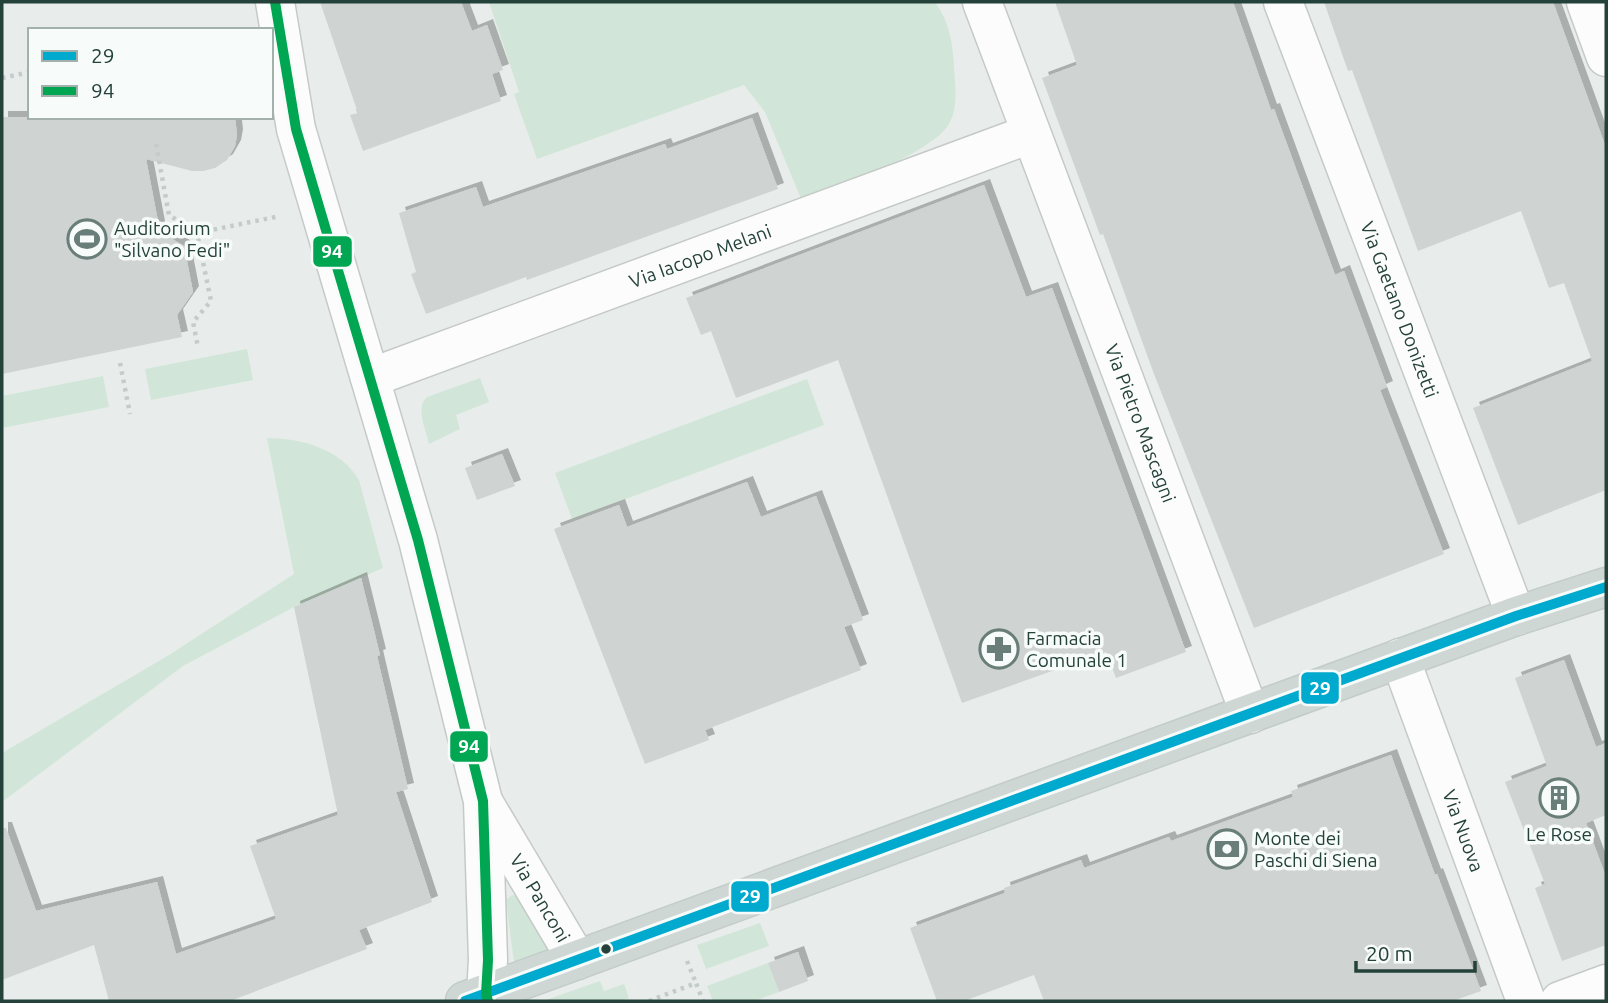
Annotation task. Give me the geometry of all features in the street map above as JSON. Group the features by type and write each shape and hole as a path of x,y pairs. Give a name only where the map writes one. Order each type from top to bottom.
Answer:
{"main road":[{"path":"479,999 577,960 1400,658 1606,587"}],"street":[{"name":"Via Panconi","path":"275,2 296,129 418,540 483,801 488,960 479,999"},
{"name":"Via Pietro Mascagni","path":"982,2 1250,714"},
{"name":"Via Gaetano Donizetti","path":"1283,2 1516,616"},
{"path":"1586,2 1606,57"},
{"name":"Via Iacopo Melani","path":"370,378 1030,134"},
{"name":"Via Nuova","path":"1400,658 1526,1001"},
{"name":"Via Panconi","path":"483,801 577,960"},
{"path":"1560,1001 1606,984"}],"path":[{"path":"2,78 28,72"},
{"path":"156,144 169,215 197,233 280,216"},
{"path":"197,233 211,301 193,323 198,347"},
{"path":"120,363 130,414"},
{"path":"682,950 703,1001"},
{"path":"649,1001 695,983"}],"green space":[{"path":"489,2 935,2 944,17 951,41 955,87 953,114 942,132 927,145 884,168 802,201 765,112 744,85 537,159 514,94 519,92"},
{"path":"247,349 253,380 151,400 145,369"},
{"path":"103,376 109,407 2,428 2,396"},
{"path":"480,378 489,402 456,415 460,429 429,444 422,413 427,397"},
{"path":"807,379 824,425 572,519 555,473"},
{"path":"267,438 293,440 319,447 342,460 351,469 359,480 383,568 294,607 183,666 2,802 2,753 169,655 294,574"},
{"path":"512,895 518,896 550,949 514,963 506,900"},
{"path":"760,923 769,946 706,969 697,945"},
{"path":"768,963 779,992 754,1001 713,1001 707,986"},
{"path":"600,981 604,991 624,984 629,998 621,1001 543,1001"}],"building":[{"path":"320,2 461,2 472,31 487,25 503,70 492,74 501,101 363,151 350,115 358,113"},
{"path":"1055,2 1233,2 1271,110 1274,109 1335,275 1344,271 1387,387 1380,390 1444,554 1254,628 1154,374 1103,234 1100,235 1042,78 1077,65"},
{"path":"1324,2 1553,2 1606,148 1606,490 1518,525 1473,408 1592,361 1564,283 1549,288 1521,211 1418,251 1352,70 1348,71"},
{"name":"Auditorium \"Silvano Fedi\"","path":"2,117 235,119 235,146 227,160 215,168 192,171 146,159 160,232 184,246 193,292 177,315 182,337 2,374"},
{"path":"752,118 778,189 426,314 411,274 416,272 399,213 476,187 483,207 665,144 667,149"},
{"path":"984,185 1026,297 1052,288 1186,652 1116,678 1106,652 962,703 838,360 736,398 711,331 701,335 686,298"},
{"path":"502,454 515,486 477,500 465,468"},
{"path":"747,482 761,517 816,496 863,620 844,627 861,670 705,730 709,740 645,764 554,529 619,505 627,527"},
{"path":"361,578 408,789 396,792 432,902 359,930 367,949 230,1001 109,1001 94,945 2,980 2,828 6,828 36,911 157,882 176,954 276,919 250,846 338,815 294,607"},
{"path":"1564,660 1596,747 1606,743 1606,815 1586,823 1606,877 1606,945 1562,961 1535,888 1545,884 1505,782 1547,766 1515,678"},
{"path":"1391,755 1481,991 1453,1001 1044,1001 1034,975 964,1001 937,1001 910,928 1005,893 1004,888 1081,860 1084,868 1169,837 1171,841 1293,797 1291,791"},
{"path":"798,952 808,981 779,992 768,963"}],"transit line":[{"name":"94","path":"275,2 296,129 418,540 483,801 488,1001"},
{"name":"29","path":"465,1001 1516,616 1606,587"}],"place":[{"name":"Auditorium \"Silvano Fedi\"","path":"87,239"},
{"name":"Farmacia Comunale 1","path":"999,649"},
{"name":"Le Rose","path":"1559,798"},
{"name":"Monte dei Paschi di Siena","path":"1227,849"}]}
